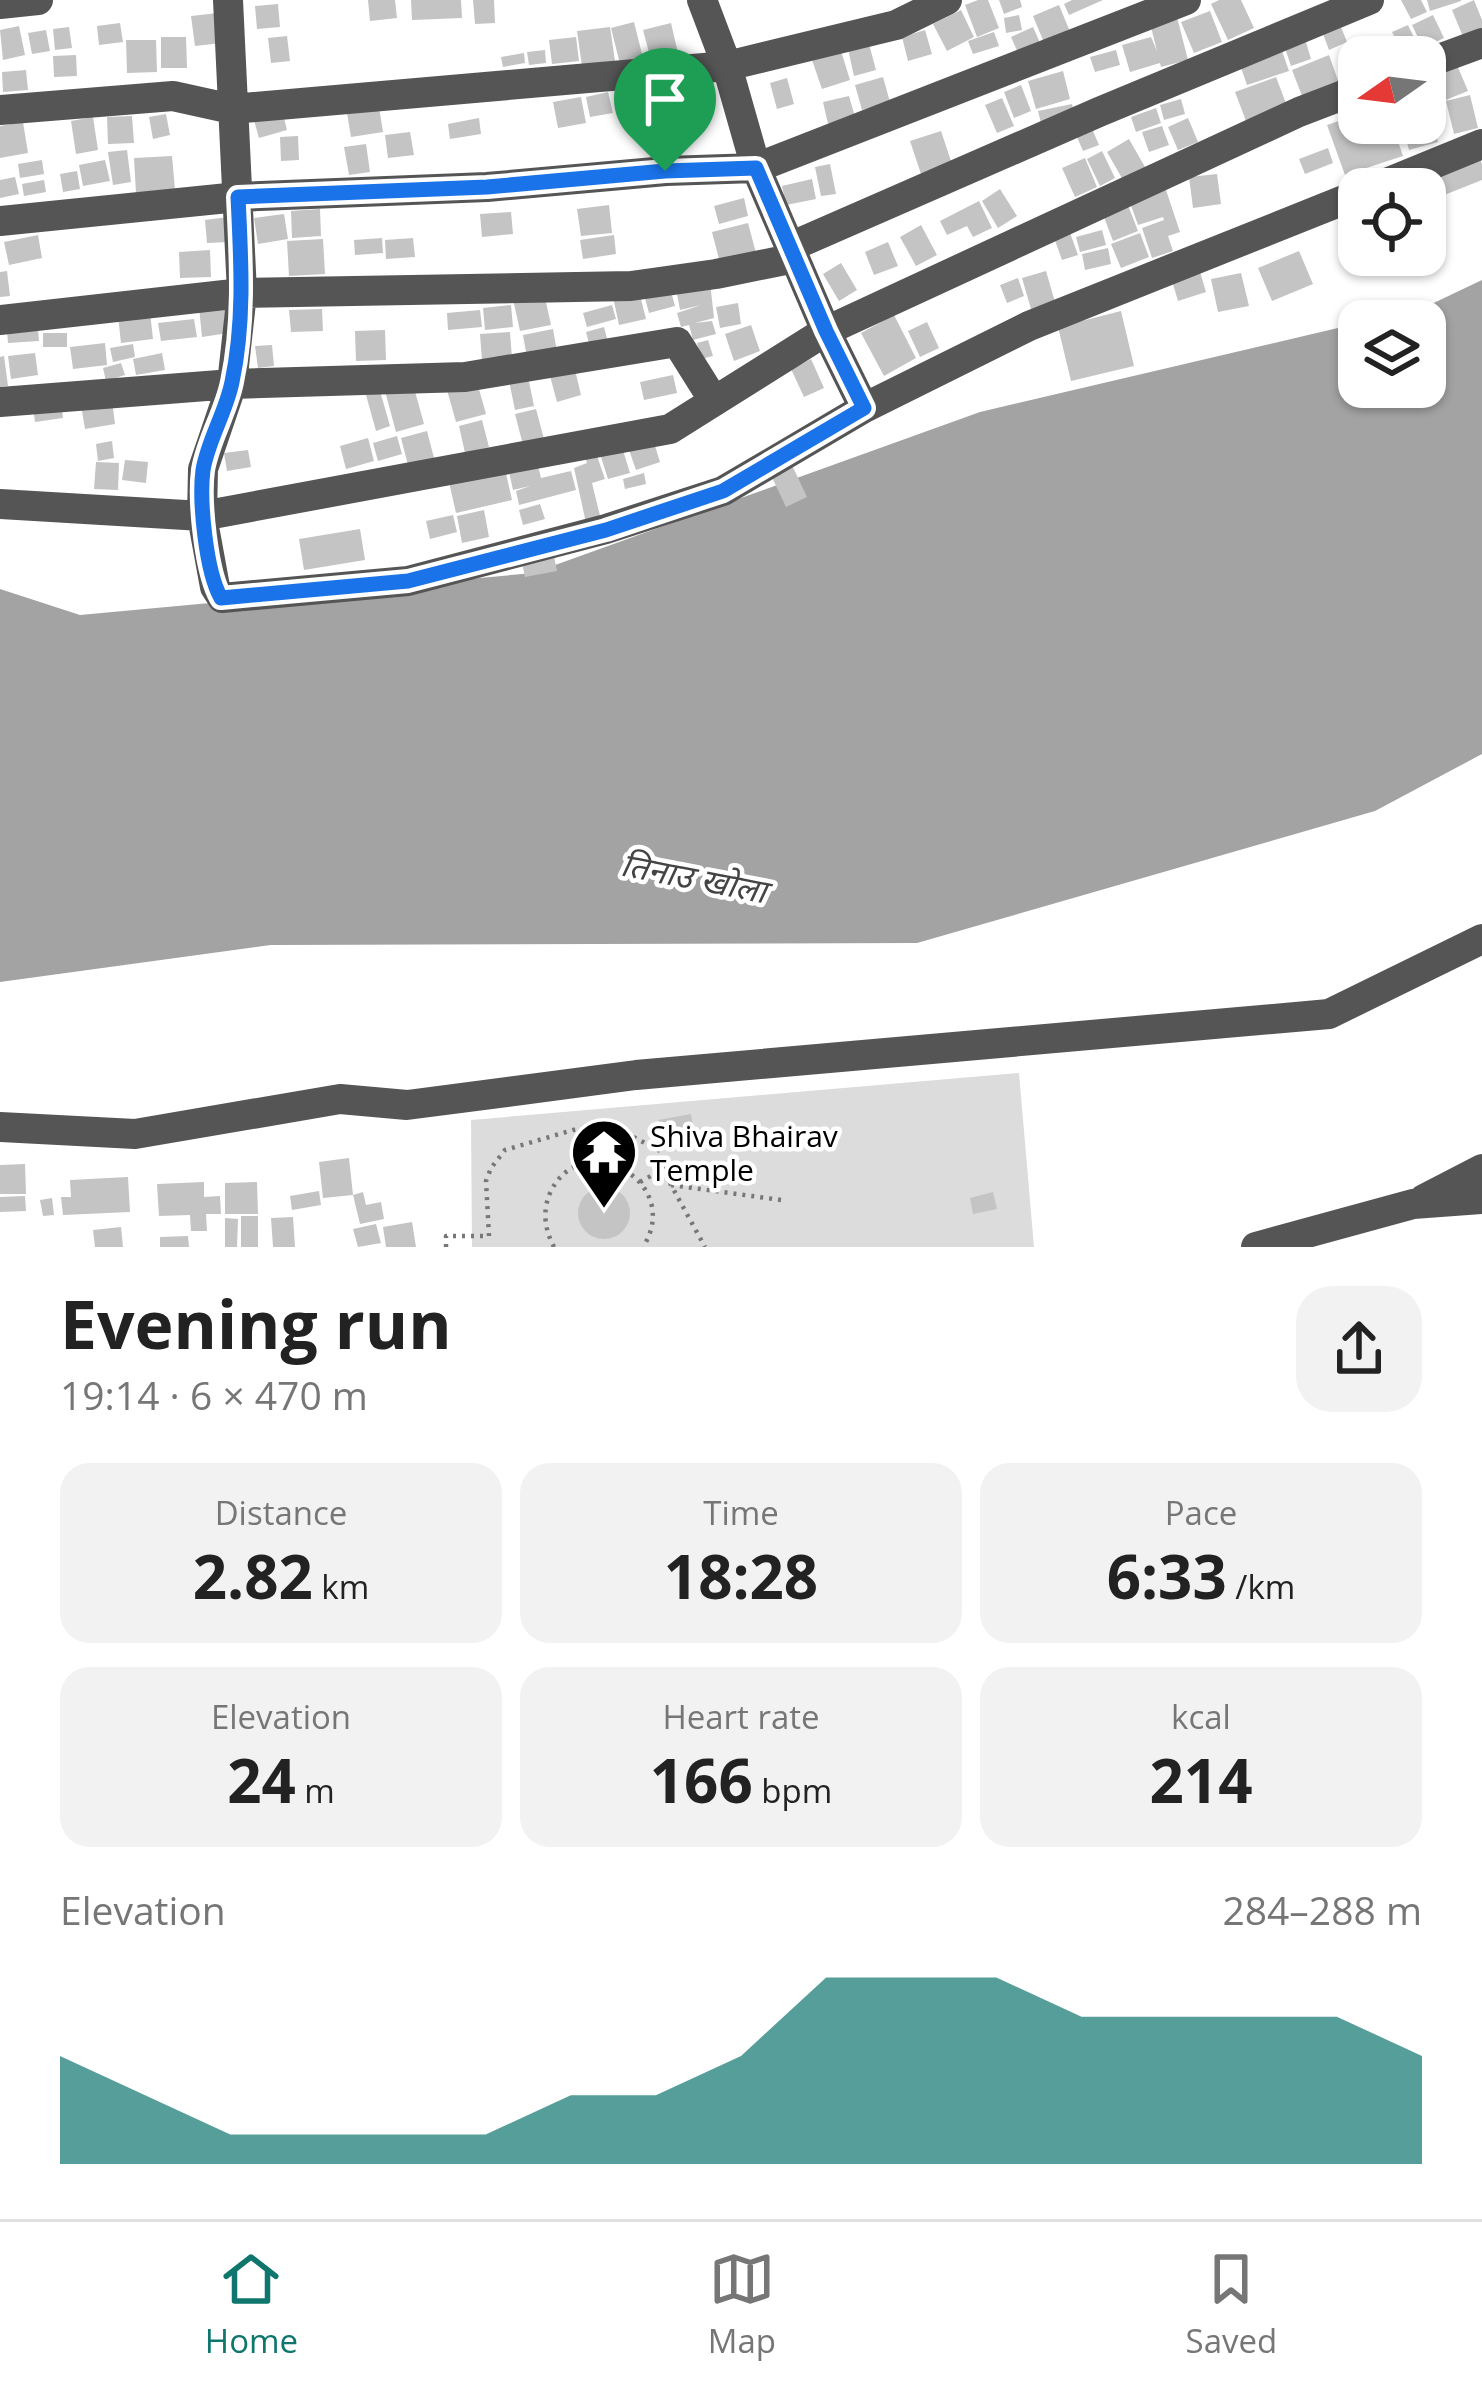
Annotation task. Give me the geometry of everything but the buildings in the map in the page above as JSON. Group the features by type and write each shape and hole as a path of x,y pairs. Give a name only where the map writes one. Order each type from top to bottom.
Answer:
{"street":[{"path":"0,4 38,0"},
{"path":"702,0 727,66 756,168 864,408"},
{"path":"0,110 173,97 232,109 727,66 896,25 947,0"},
{"path":"0,220 238,197 487,187 756,168 1186,0"},
{"path":"0,320 242,293 631,286 716,274 793,253 1100,112 1369,0"},
{"path":"234,2 232,109 242,293 232,384 203,469 202,516 221,598 408,581 606,530 723,491 864,408 1029,326 1338,202"},
{"path":"1446,56 1482,43"},
{"path":"0,504 202,516 670,429 826,331 1338,97"},
{"path":"1423,168 1482,144"},
{"path":"0,402 232,384 465,377 677,342 714,401"},
{"path":"0,1126 135,1134 340,1100 407,1105 636,1076 1328,1014 1482,939"},
{"path":"1413,1204 1482,1168"},
{"path":"1256,1247 1413,1204 1482,1199"}],"path":[{"path":"446,1247 446,1236 489,1236 486,1181 505,1150 596,1127 626,1133 660,1151 671,1185 705,1247"},
{"path":"554,1247 544,1217 555,1184 583,1164 600,1162 617,1165 640,1182 652,1204 653,1223 643,1247"},
{"path":"640,1182 665,1168"},
{"path":"671,1185 781,1200"}],"shaded area":[{"path":"1019,1073 1034,1247 472,1247 471,1120"}],"water":[{"name":"तिनाउ खोला","path":"1482,280 1482,754 1375,811 917,943 271,945 0,982 0,589 80,615 533,573 980,412 1338,328 1338,408 1446,408 1446,300 1440,300"}],"place":[{"name":"Shiva Bhairav Temple","path":"604,1211"}],"route":[{"path":"756,168 864,408 723,491 606,530 408,581 221,598 202,516 203,469 232,384 242,293 238,197 487,187 665,171 756,168"}]}
